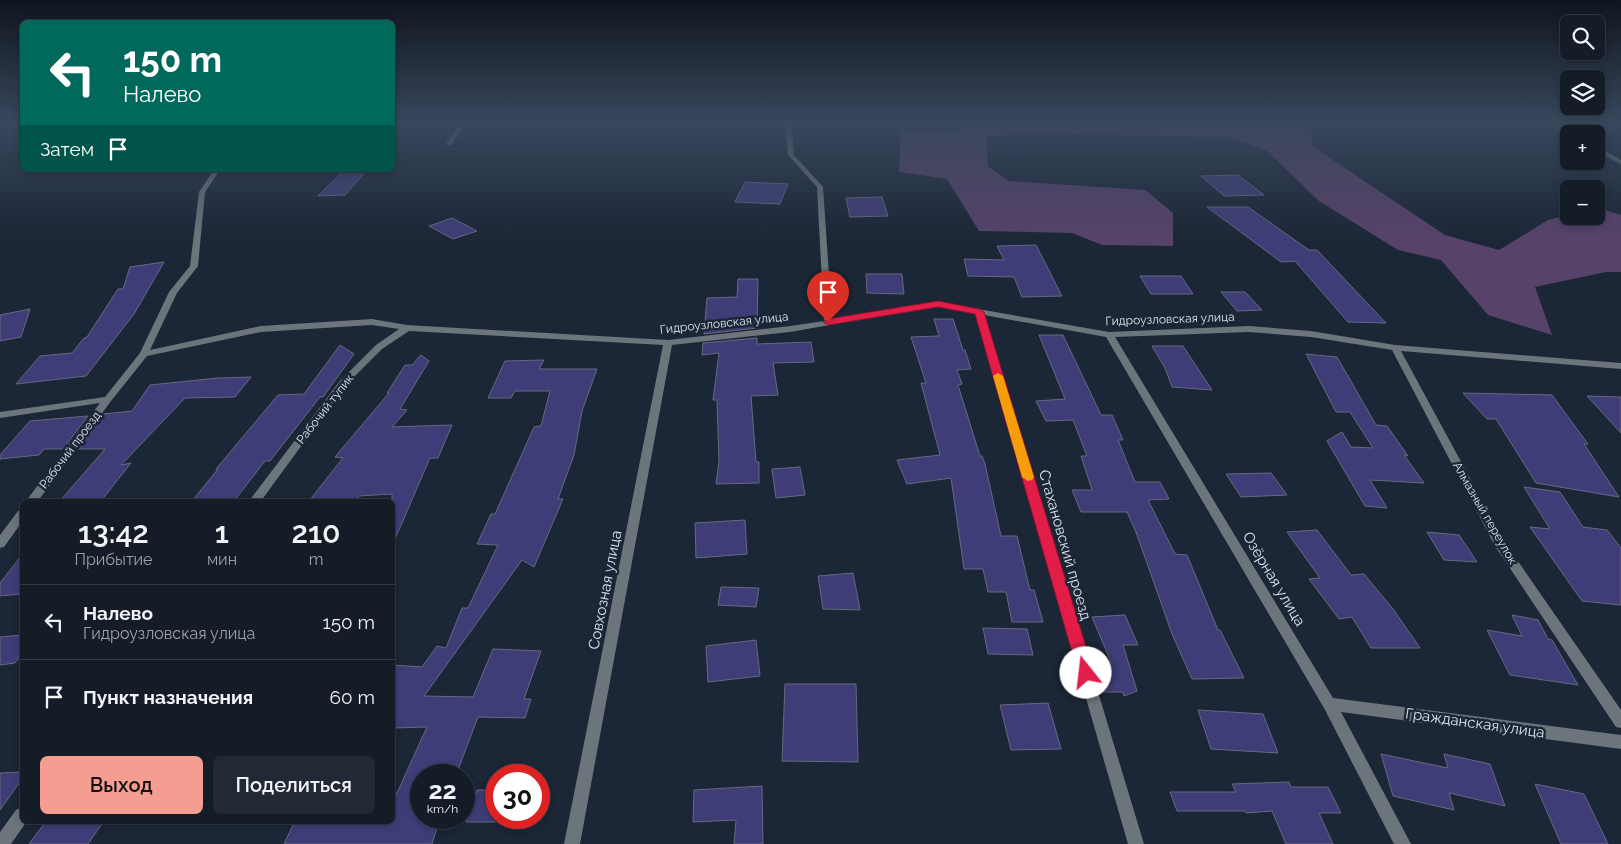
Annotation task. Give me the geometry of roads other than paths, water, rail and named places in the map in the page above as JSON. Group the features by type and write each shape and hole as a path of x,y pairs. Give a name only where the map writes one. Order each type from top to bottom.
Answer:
{"street":[{"path":"796,160 820,188 828,322"},
{"path":"0,416 108,399 144,354 173,292 194,266 202,192 216,172"},
{"name":"Гидроузловская улица","path":"144,354 261,329 372,322 407,328 668,343 790,329 938,304 1109,335 1250,329 1311,334 1395,348 1621,366"},
{"name":"Стахановский проезд","path":"979,312 1136,844"},
{"name":"Рабочий тупик","path":"256,499 342,384 379,347 407,328"},
{"name":"Озёрная улица","path":"1109,335 1329,704 1403,844"},
{"name":"Совхозная улица","path":"572,844 668,343"},
{"name":"Алмазный переулок","path":"1395,348 1499,543 1621,722"},
{"name":"Рабочий проезд","path":"33,499 108,399"},
{"path":"0,544 20,517"},
{"name":"Гражданская улица","path":"1329,704 1621,742"},
{"path":"1,844 20,818"}]}
